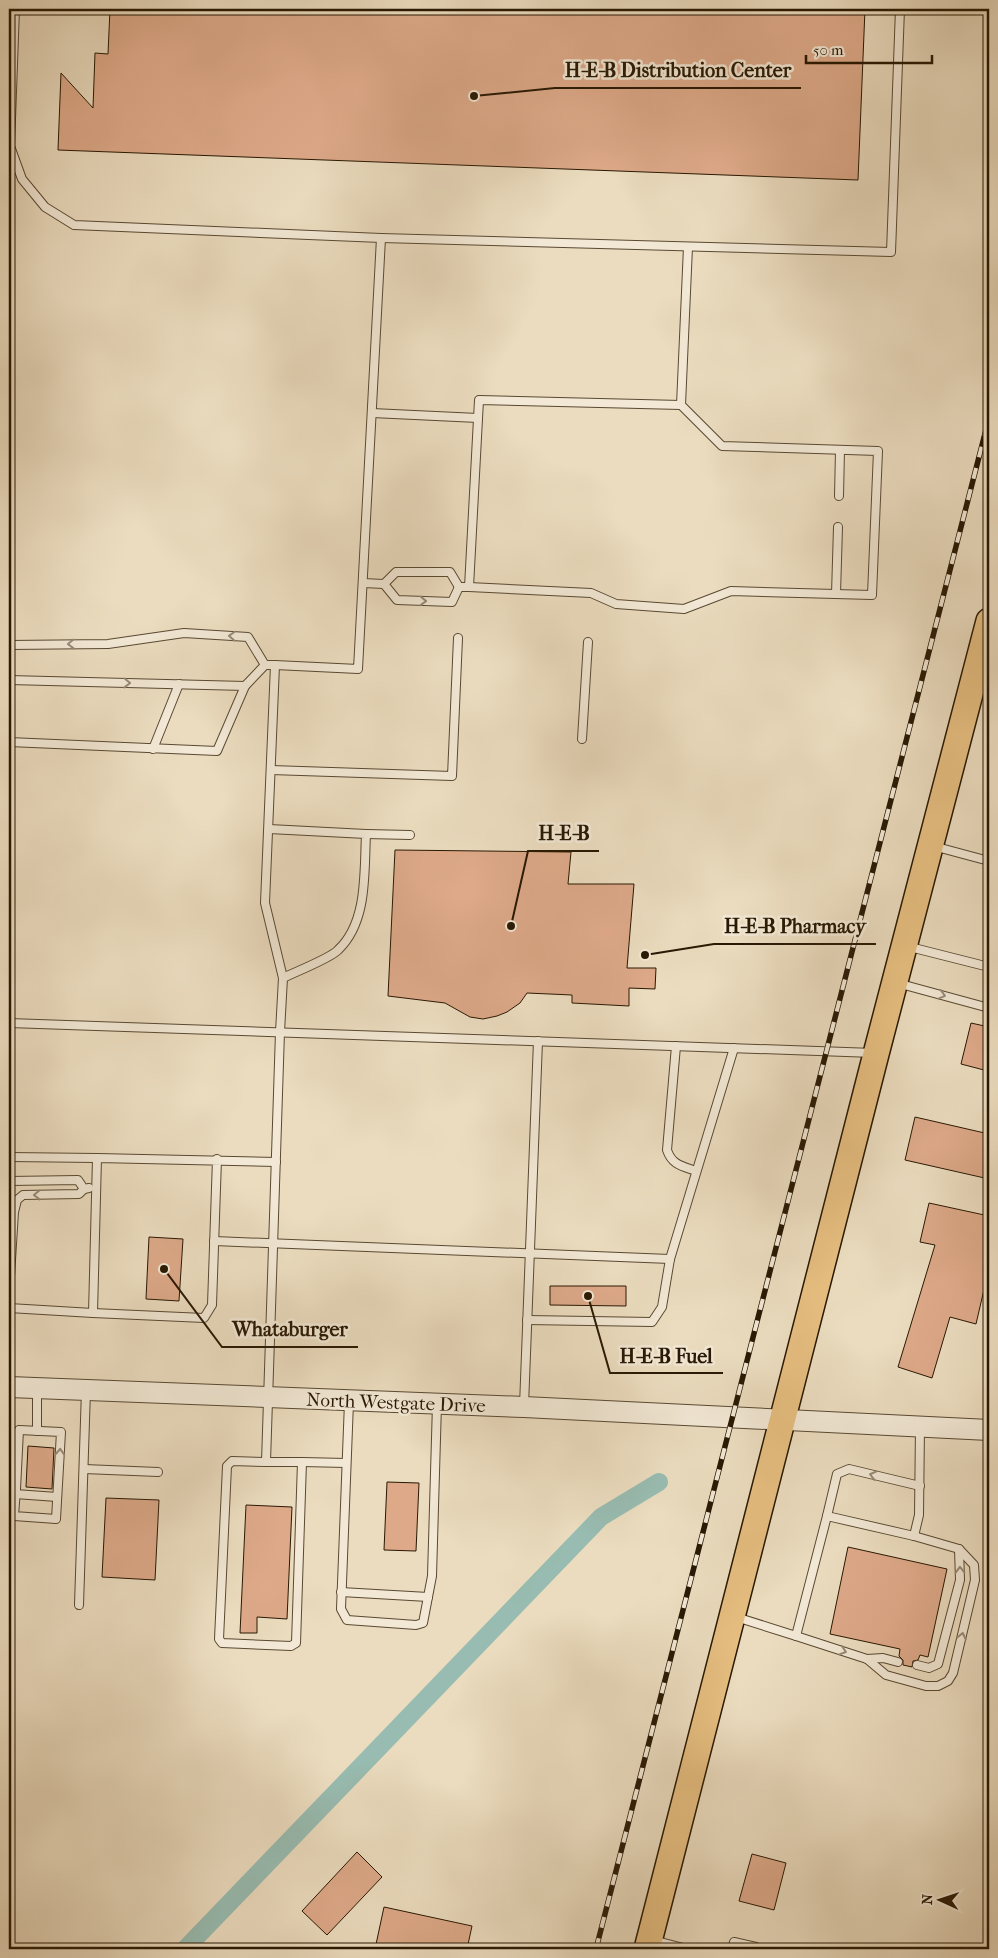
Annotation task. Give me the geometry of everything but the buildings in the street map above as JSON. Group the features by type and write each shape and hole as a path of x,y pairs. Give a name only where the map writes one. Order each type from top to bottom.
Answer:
{"main road":[{"path":"648,1944 876,1054 989,622"}],"street":[{"name":"North Westgate Drive","path":"9,1387 437,1403 989,1430"}],"lane":[{"path":"15,9 10,146 22,179 44,207 74,225 380,238 891,252 900,9"},
{"path":"9,742 217,751 245,686 265,665 358,669 380,238"},
{"path":"681,405 688,247"},
{"path":"459,587 469,588 591,593 616,604 684,609 731,591 872,595 878,451 722,446 681,405 479,400 469,588"},
{"path":"372,413 478,418"},
{"path":"839,496 840,450"},
{"path":"836,594 838,527"},
{"path":"363,583 384,584 396,572 450,572 459,587"},
{"path":"384,584 397,600 452,602 459,587"},
{"path":"9,645 108,644 184,633 248,637 265,665"},
{"path":"271,770 452,776 458,638"},
{"path":"582,739 588,642"},
{"path":"266,1462 283,978 265,903 275,665"},
{"path":"9,680 245,686"},
{"path":"152,749 179,684"},
{"path":"269,830 410,835"},
{"path":"283,978 338,951 355,926 363,891 366,834"},
{"path":"931,845 989,861"},
{"path":"905,946 989,967"},
{"path":"895,983 989,1008"},
{"path":"9,1023 876,1054"},
{"path":"524,1407 538,1041"},
{"path":"676,1046 667,1150 670,1160 696,1171"},
{"path":"527,1320 652,1322 662,1308 670,1259 734,1048"},
{"path":"9,1157 217,1159 276,1162"},
{"path":"94,1313 96,1158"},
{"path":"9,1308 204,1318 212,1305 217,1159"},
{"path":"9,1181 78,1180 84,1188"},
{"path":"84,1188 96,1188"},
{"path":"9,1292 14,1212 18,1200 23,1195 79,1194 84,1188"},
{"path":"214,1241 670,1259"},
{"path":"37,1388 37,1431"},
{"path":"79,1605 86,1390"},
{"path":"349,1400 341,1608 347,1620 416,1625 423,1623 432,1576 437,1403"},
{"path":"914,1536 919,1516 920,1427"},
{"path":"19,1430 61,1432 56,1519 14,1516 13,1490 19,1430"},
{"path":"302,1462 296,1643 291,1646 222,1642 219,1639 227,1466 232,1461 266,1462 302,1462 346,1463"},
{"path":"84,1469 158,1472"},
{"path":"796,1636 838,1474 849,1469 920,1486"},
{"path":"13,1490 57,1497"},
{"path":"732,1616 866,1659 886,1675 926,1686 938,1686 948,1681 953,1673 975,1580 974,1565 959,1550 914,1536 827,1516"},
{"path":"917,1665 929,1668 938,1664 960,1580 959,1550"},
{"path":"341,1592 428,1597"},
{"path":"866,1659 882,1658 898,1662"},
{"path":"732,1949 734,1942 756,1947 756,1949"},
{"path":"648,1944 686,1949"}],"waterway":[{"path":"185,1949 601,1517 659,1482"}],"railway":[{"path":"596,1949 989,418"}],"place":[{"name":"H-E-B Distribution Center","path":"474,96"},
{"name":"H-E-B","path":"511,926"},
{"name":"H-E-B Pharmacy","path":"645,955"},
{"name":"Whataburger","path":"164,1269"},
{"name":"H-E-B Fuel","path":"588,1296"}]}
